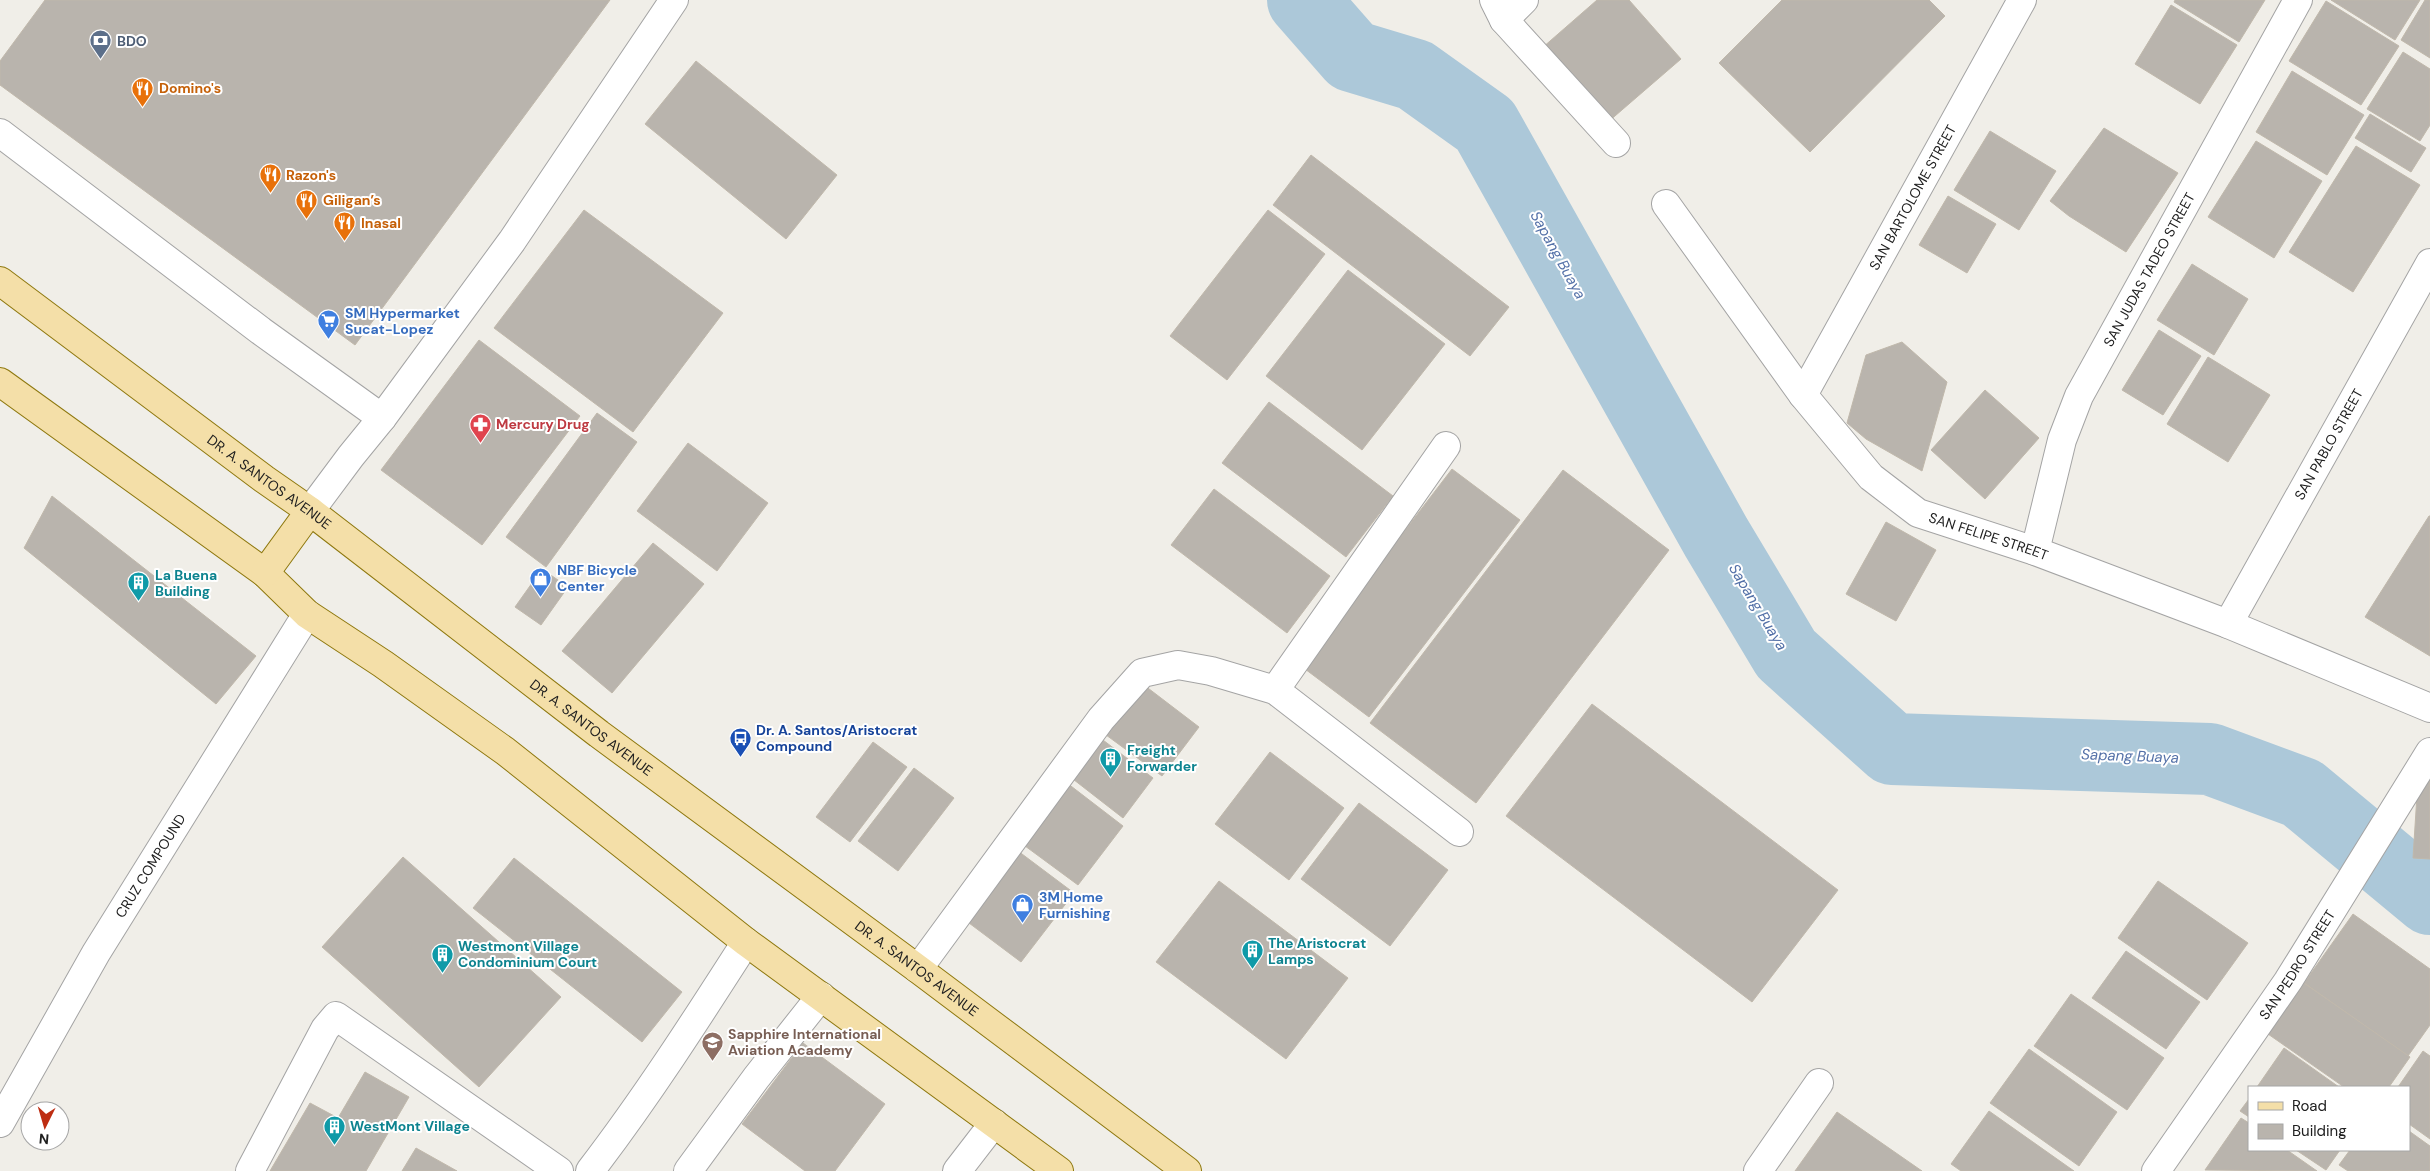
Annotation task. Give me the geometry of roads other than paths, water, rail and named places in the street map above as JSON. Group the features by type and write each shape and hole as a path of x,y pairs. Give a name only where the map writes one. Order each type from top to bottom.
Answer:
{"main road":[{"name":"DR. A. SANTOS AVENUE","path":"0,281 264,479 310,511 599,734 918,969 1187,1171"},
{"path":"0,382 265,573 307,614 383,664 505,752 746,942 1059,1171"},
{"path":"265,573 310,511"}],"street":[{"path":"310,511 382,418 512,241 674,0"},
{"path":"1524,0 1499,10 1616,144"},
{"name":"SAN BARTOLOME STREET","path":"1803,395 2022,0"},
{"name":"SAN JUDAS TADEO STREET","path":"2035,551 2062,440 2079,396 2298,0"},
{"path":"0,133 261,331 382,418"},
{"name":"SAN FELIPE STREET","path":"1666,204 1803,395 1871,477 1918,513 2035,551 2228,624 2430,708"},
{"name":"SAN PABLO STREET","path":"2228,624 2430,263"},
{"path":"1274,690 1446,446"},
{"name":"CRUZ COMPOUND","path":"0,1123 96,953 307,614"},
{"path":"918,969 1101,719 1142,673 1178,665 1211,671 1274,690 1459,832"},
{"name":"SAN PEDRO STREET","path":"2156,1171 2288,981 2430,752"},
{"path":"590,1171 631,1117 746,942"},
{"path":"688,1171 756,1078 822,996"},
{"path":"250,1171 325,1029 336,1016 559,1171"},
{"path":"1758,1171 1819,1083"},
{"path":"957,1171 994,1122"}],"waterway":[{"name":"Sapang Buaya","path":"1303,0 1352,56 1415,75 1485,125 1716,537 1786,654 1892,749 2210,759 2302,793 2430,899"}],"place":[{"name":"BDO","path":"101,60"},
{"name":"Domino's","path":"143,107"},
{"name":"Razon's","path":"270,194"},
{"name":"Giligan’s","path":"307,219"},
{"name":"Inasal","path":"345,242"},
{"name":"SM Hypermarket Sucat-Lopez","path":"329,340"},
{"name":"Mercury Drug","path":"480,443"},
{"name":"NBF Bicycle Center","path":"541,597"},
{"name":"La Buena Building","path":"139,602"},
{"name":"Dr. A. Santos/Aristocrat Compound","path":"740,757"},
{"name":"Freight Forwarder","path":"1111,777"},
{"name":"3M Home Furnishing","path":"1023,924"},
{"name":"The Aristocrat Lamps","path":"1252,970"},
{"name":"Westmont Village Condominium Court","path":"442,973"},
{"name":"Sapphire International Aviation Academy","path":"712,1061"},
{"name":"WestMont Village","path":"334,1145"}]}
